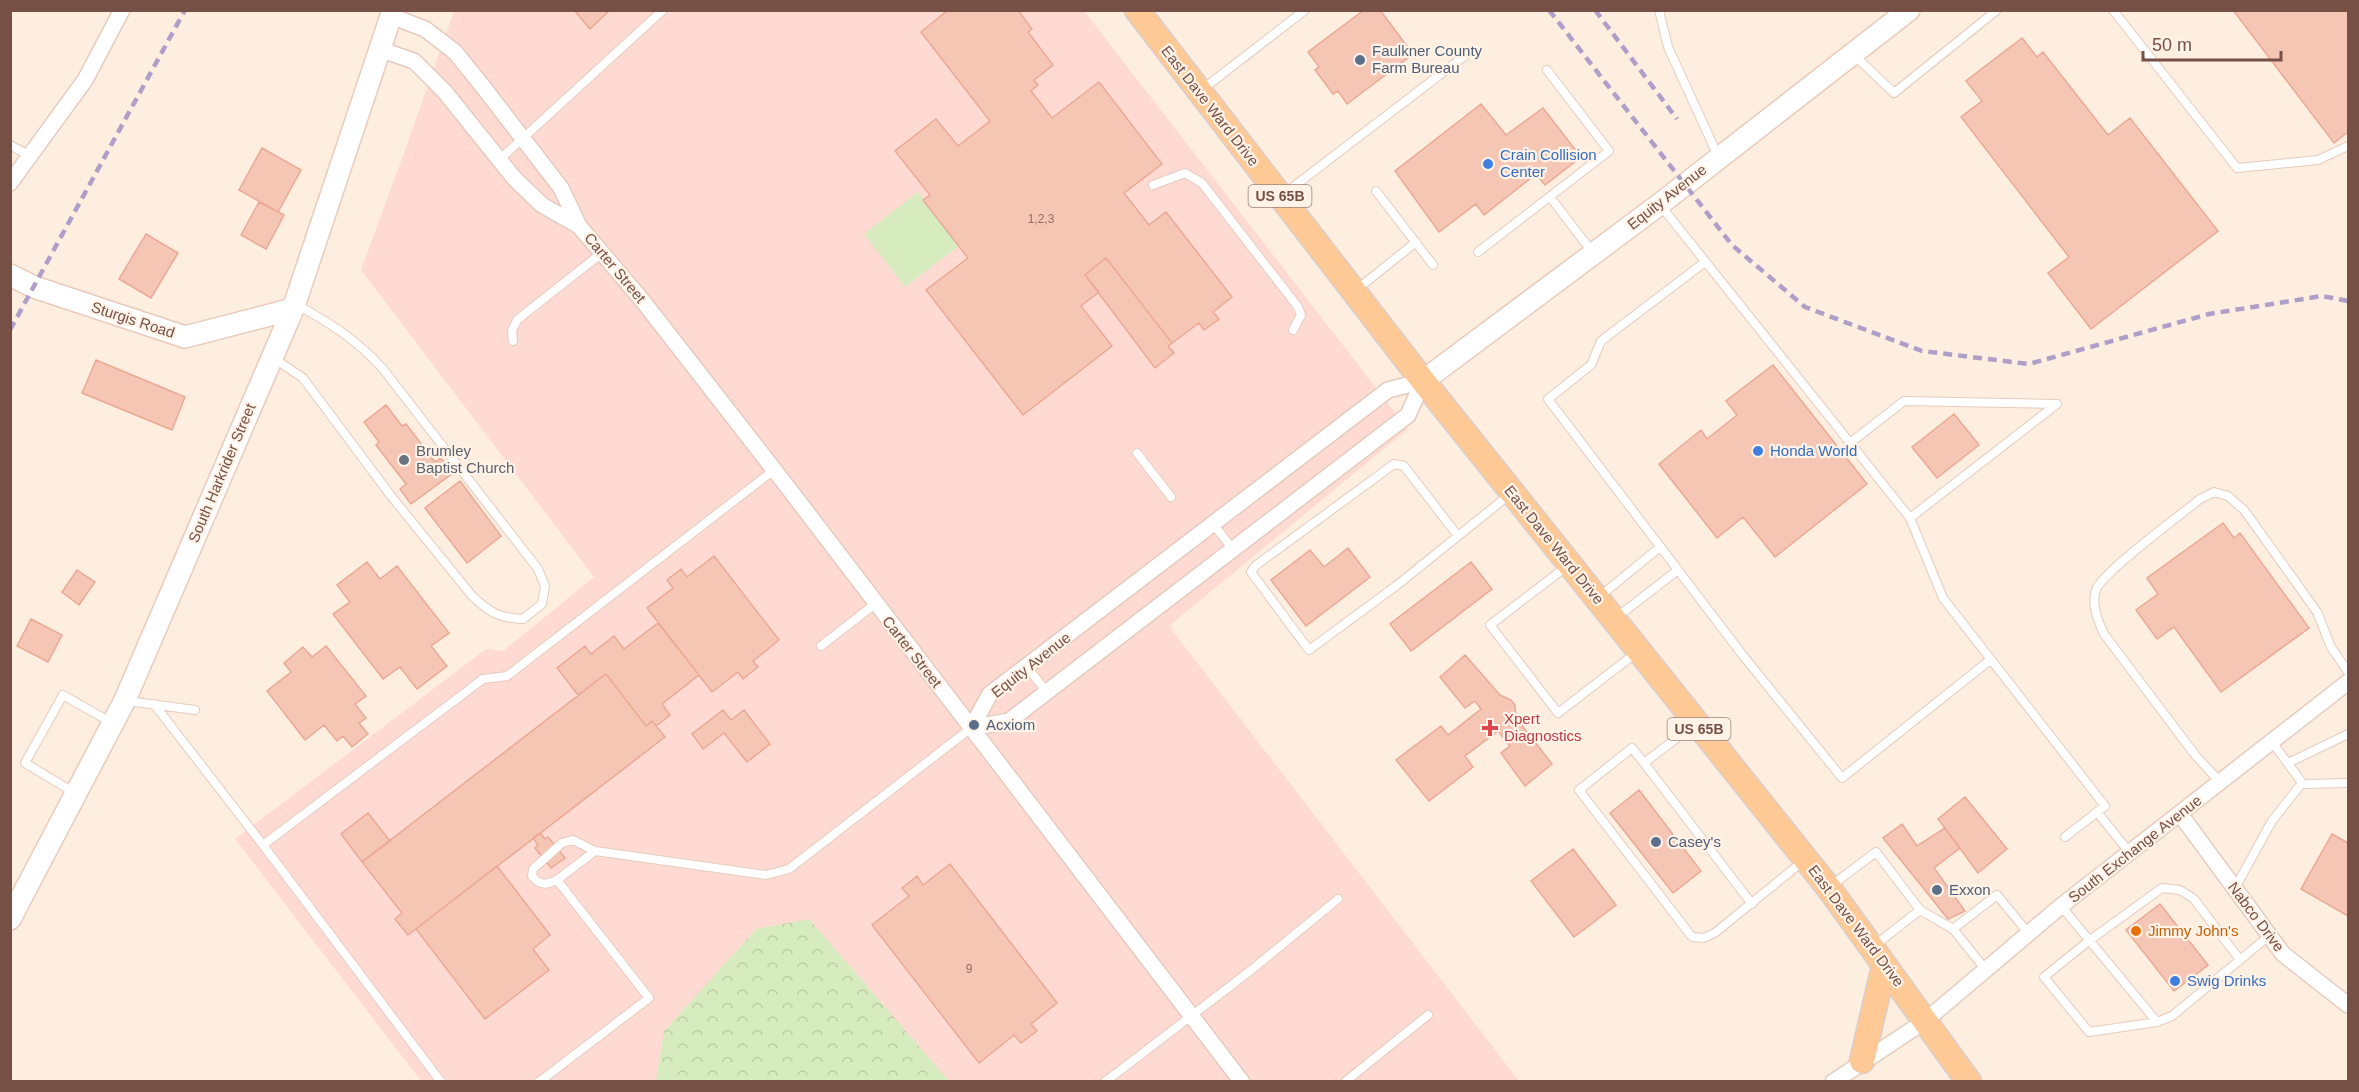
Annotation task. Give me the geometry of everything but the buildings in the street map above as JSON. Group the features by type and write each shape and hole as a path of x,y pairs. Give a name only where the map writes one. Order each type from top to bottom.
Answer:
{"main road":[{"name":"East Dave Ward Drive","path":"1137,10 1423,381 1695,724 1828,887 1969,1082"},
{"name":"Equity Avenue","path":"1423,381 1660,204 1910,10"},
{"name":"South Harkrider Street","path":"10,919 126,700 294,306 392,13"},
{"name":"Sturgis Road","path":"10,275 34,288 186,337 294,306"},
{"path":"1862,1061 1878,957"}],"street":[{"path":"10,183 84,80 123,10"},
{"name":"Carter Street","path":"392,13 425,29 455,52 561,188 579,226 603,252 774,470 1242,1082"},
{"name":"Carter Street","path":"379,49 414,61 445,92 514,178 542,205 579,226"},
{"name":"Equity Avenue","path":"971,728 990,694 1388,390 1423,381"},
{"name":"Equity Avenue","path":"971,728 1009,721 1408,415 1423,381"},
{"name":"South Exchange Avenue","path":"1833,1082 1925,1021 2061,906 2349,682"},
{"name":"Nabco Drive","path":"2180,814 2283,954 2349,1005"}],"lane":[{"path":"499,160 524,140 663,10"},
{"path":"1200,92 1305,10"},
{"path":"1659,10 1668,47 1719,158"},
{"path":"1853,54 1894,93 1997,10"},
{"path":"2113,10 2237,168 2318,160 2349,146"},
{"path":"1281,196 1467,54"},
{"path":"1478,252 1610,151 1547,70"},
{"path":"10,145 30,156"},
{"path":"1153,185 1185,173 1202,183 1298,308 1301,315 1293,330"},
{"path":"1376,191 1433,265"},
{"path":"1550,197 1594,254"},
{"path":"1660,204 1910,518 1943,598 2104,807 2065,837"},
{"path":"1354,292 1416,242"},
{"path":"513,341 512,331 517,320 603,252"},
{"path":"1704,262 1601,341 1591,365 1548,399 1741,653 1842,778 1990,660"},
{"path":"272,357 303,378 391,496 473,597 489,611 506,618 523,619 542,604 545,586 538,569 383,369 362,346 334,326 294,306"},
{"path":"1850,443 1904,402 2057,404 1910,518"},
{"path":"1137,453 1171,498"},
{"path":"1458,536 1404,466 1394,464 1255,566 1251,572 1309,650 1396,586 1458,536 1512,492"},
{"path":"263,845 483,679 507,676 774,470"},
{"path":"2220,782 2175,730 2104,634 2096,618 2096,589 2109,573 2200,499 2214,492 2228,496 2244,510 2317,612 2331,647 2349,672"},
{"path":"1213,524 1233,549"},
{"path":"1597,599 1660,547"},
{"path":"1570,564 1490,625 1558,713 1639,651"},
{"path":"1614,620 1678,570"},
{"path":"821,646 875,604"},
{"path":"1027,667 1046,692"},
{"path":"76,794 25,763 63,695 113,724"},
{"path":"126,700 195,710"},
{"path":"154,704 441,1082"},
{"path":"1644,763 1695,724"},
{"path":"595,851 547,885 538,883 532,876 533,869 562,843 573,840 595,851 766,875 789,869 971,728"},
{"path":"2288,763 2349,734"},
{"path":"2272,742 2302,783"},
{"path":"1752,904 1632,748 1579,790 1692,937 1704,938 1716,932 1752,904 1806,859"},
{"path":"2302,783 2349,783"},
{"path":"2235,888 2272,821 2302,783"},
{"path":"2097,812 2130,853"},
{"path":"1828,887 1876,852 1920,910 1953,929 1986,971"},
{"path":"539,1082 649,998 557,880"},
{"path":"2240,960 2194,899 2180,890 2162,888 2090,940 2044,977 2089,1032 2157,1022 2172,1016 2240,960 2270,935"},
{"path":"1953,929 1997,895 2029,934"},
{"path":"1105,1082 1338,899"},
{"path":"2061,906 2157,1022"},
{"path":"1878,957 1920,910"},
{"path":"1345,1082 1428,1015"}],"shaded area":[{"path":"454,11 1084,11 1408,429 1169,626 1519,1081 421,1081 235,839 486,649 503,651 594,577 361,270"}],"green space":[{"path":"918,192 960,245 905,287 864,234"},
{"path":"809,919 949,1081 656,1081 664,1031 756,929"}],"railway":[{"path":"10,330 185,10"},
{"path":"1549,10 1732,245 1805,307 1922,351 2029,364 2209,314 2322,296 2348,301"},
{"path":"1595,10 1677,119"}],"place":[{"name":"Faulkner County Farm Bureau","path":"1360,60"},
{"name":"Crain Collision Center","path":"1488,164"},
{"name":"Honda World","path":"1758,451"},
{"name":"Brumley Baptist Church","path":"404,460"},
{"name":"Acxiom","path":"974,725"},
{"name":"Xpert Diagnostics","path":"1490,728"},
{"name":"Casey's","path":"1656,842"},
{"name":"Exxon","path":"1937,890"},
{"name":"Jimmy John's","path":"2136,931"},
{"name":"Swig Drinks","path":"2175,981"}]}
